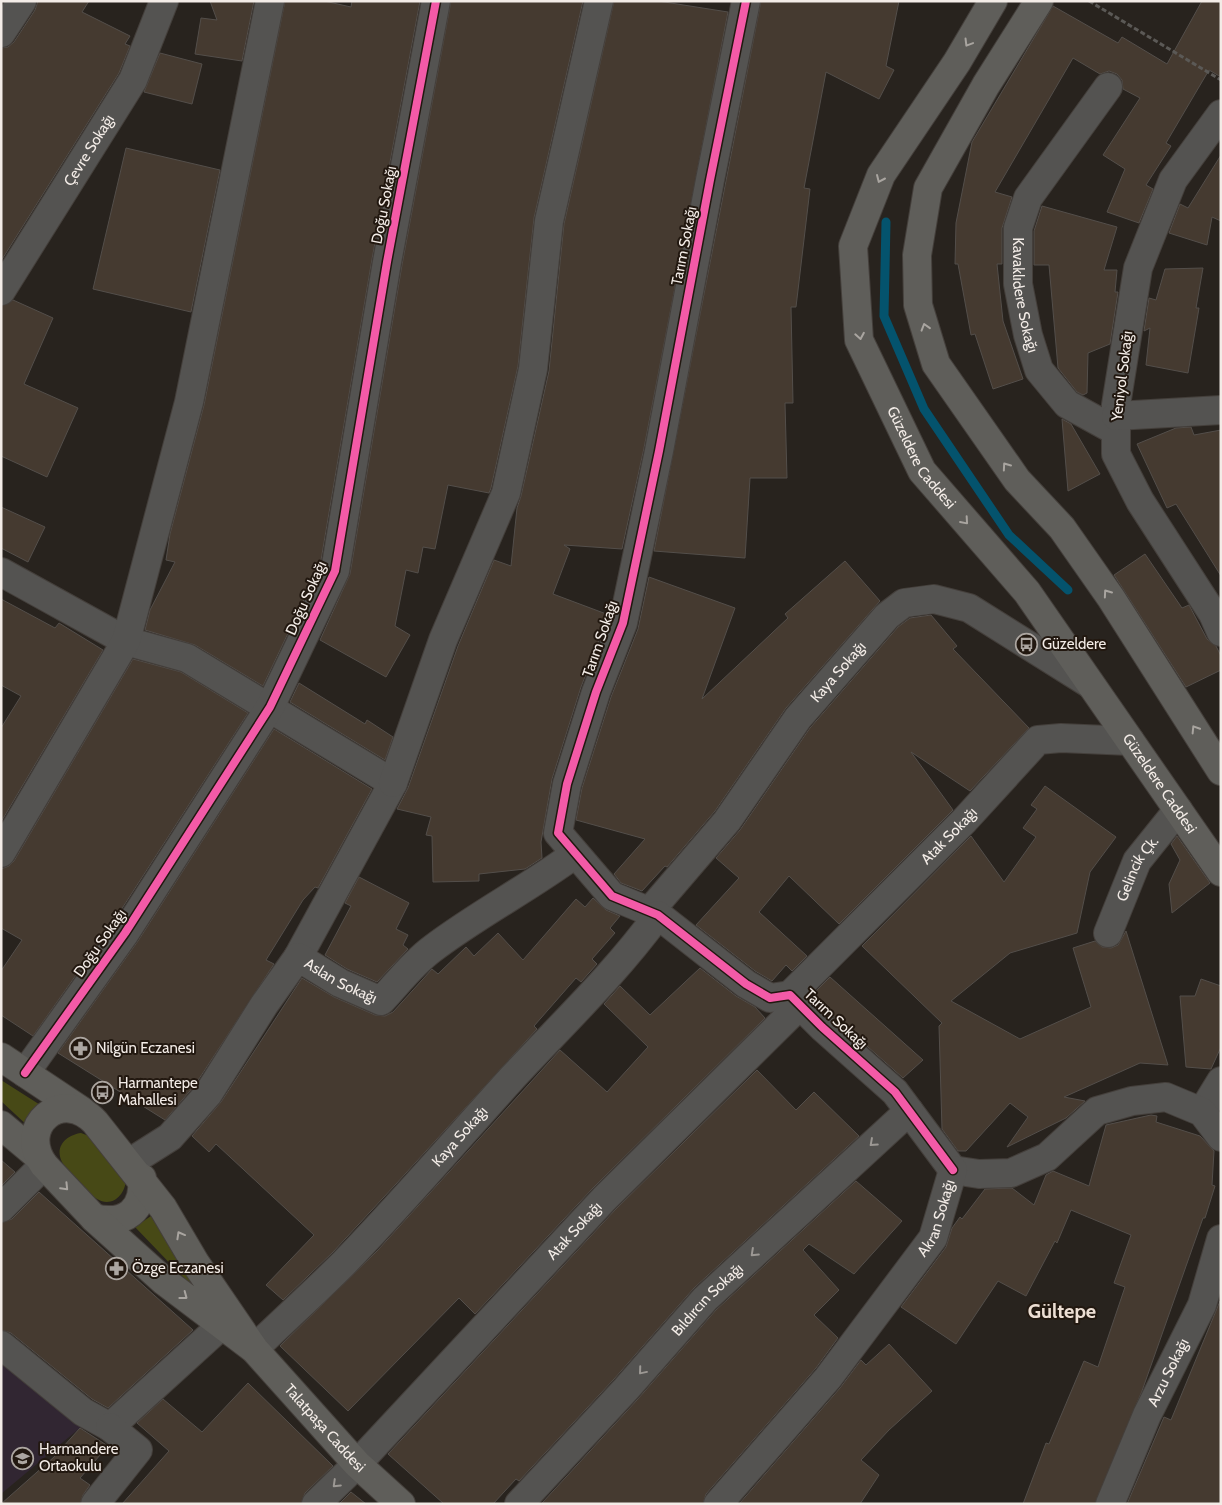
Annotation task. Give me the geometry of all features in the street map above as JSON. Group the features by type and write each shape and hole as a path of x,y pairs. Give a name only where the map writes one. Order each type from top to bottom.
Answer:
{"main road":[{"name":"Güzeldere Caddesi","path":"993,1 957,62 881,174 854,246 859,340 922,471 1027,592 1221,872"},
{"path":"1040,1 986,85 928,188 917,255 918,305 936,364 1016,480 1062,528 1111,598 1221,771"},
{"path":"1,1056 88,1114"},
{"path":"41,1160 34,1145 35,1134 47,1115 56,1110 67,1108 78,1109 88,1114"},
{"name":"Talatpaşa Caddesi","path":"88,1114 163,1208 196,1264 254,1349 357,1464 401,1504"},
{"path":"1,1125 41,1160"},
{"name":"Talatpaşa Caddesi","path":"41,1160 94,1218 164,1280 254,1349"},
{"path":"94,1218 105,1221 126,1217 135,1210 143,1189 135,1171"}],"street":[{"path":"1,33 22,1"},
{"name":"Çevre Sokağı","path":"1,291 133,80 164,1"},
{"path":"1,853 126,641 189,402 270,1"},
{"name":"Doğu Sokağı","path":"25,1073 125,933 270,707 336,571 387,262 436,1"},
{"path":"298,957 393,783 443,640 506,493 533,369 549,221 599,1"},
{"name":"Tarım Sokağı","path":"746,1 659,451 623,623 596,692 567,784 558,833 612,896 654,913 770,998 795,1000 895,1092 952,1170"},
{"name":"Kavaklıdere Sokağı","path":"1108,88 1028,198 1018,228 1018,284 1028,335 1039,370 1067,404 1116,423"},
{"name":"Yeniyol Sokağı","path":"1221,114 1173,180 1138,268 1116,423 1116,454 1120,462 1140,501 1213,614 1221,632"},
{"path":"1116,423 1221,410"},
{"path":"2,575 126,641 187,658 393,783"},
{"name":"Kaya Sokağı","path":"254,1349 343,1263 513,1077 591,997 632,951 654,913 727,821 798,718 887,616 904,603 934,599 969,608 1090,684"},
{"name":"Atak Sokağı","path":"316,1504 357,1464 604,1199 795,1000 1038,740 1062,738 1130,741"},
{"name":"Gelincik Çk.","path":"1108,933 1137,861 1178,810"},
{"name":"Aslan Sokağı","path":"135,1171 208,1094 264,1005 298,957 340,983 381,1001 430,950 500,901 540,880 575,854"},
{"path":"1221,1081 1202,1112 1221,1137"},
{"name":"Akran Sokağı","path":"718,1504 828,1378 933,1238 952,1170 979,1174 1011,1173 1047,1157 1097,1111 1132,1101 1166,1097 1202,1112"},
{"name":"Bıldırcın Sokağı","path":"519,1504 626,1389 704,1299 910,1111"},
{"path":"1,1208 41,1160"},
{"name":"Arzu Sokağı","path":"1110,1504 1147,1415 1202,1305 1221,1239"},
{"path":"110,1426 222,1325"},
{"path":"1,1345 83,1412 110,1426 138,1450 95,1504"}],"path":[{"path":"1089,1 1221,80"}],"shaded area":[{"path":"1,1080 45,1108 29,1127 1,1101"},
{"path":"81,1133 89,1136 126,1180 123,1191 113,1201 103,1201 94,1197 62,1162 60,1151 63,1142 71,1136"},
{"path":"151,1216 207,1302 135,1227"},
{"name":"Harmandere Ortaokulu","path":"1,1356 87,1422 1,1494"}],"building":[{"path":"38,1 89,1 82,12 130,36 125,44 130,46 119,73 1,261 1,48 8,47 14,42 35,10"},
{"path":"210,1 254,1 242,61 195,54 201,18 217,20"},
{"path":"285,1 324,1 351,7 352,1 420,1 372,259 320,566 263,686 195,645 145,630 150,610 175,562 166,560 170,534 204,405"},
{"path":"451,1 583,1 534,218 518,366 491,488 489,493 448,485 435,549 423,547 418,573 406,570 395,626 410,635 386,677 320,640 350,574 402,265"},
{"path":"614,1 658,1 728,12 644,448 622,549 564,545 570,549 553,594 609,615 581,687 552,779 541,842 542,858 525,869 479,874 479,881 433,882 432,836 426,835 431,817 397,809 408,788 458,646 494,560 511,566 517,508 549,371 564,224"},
{"path":"761,1 899,1 886,66 894,70 879,99 826,72 804,188 810,189 796,307 791,307 793,403 785,403 787,478 750,478 745,558 654,551"},
{"path":"1202,1 1221,1 1221,77 1209,70 1166,143 1171,146 1146,185 1153,189 1139,223 1107,212 1125,169 1103,155 1140,98 1123,89 1122,80 1117,74 1109,71 1100,74 1073,58 995,192 1012,197 1002,228 1002,264 997,264 1003,321 1023,379 993,389 975,334 971,335 958,264 955,264 956,223 972,142 1053,6 1118,43 1122,37 1167,64"},
{"path":"160,53 202,64 192,104 144,92"},
{"path":"126,148 220,170 191,312 93,289"},
{"path":"1221,155 1221,221 1212,217 1207,245 1169,233 1180,204 1188,208"},
{"path":"1042,206 1117,227 1104,270 1117,270 1115,292 1118,292 1110,344 1088,353 1087,393 1083,395 1077,392 1058,368 1049,265 1034,265 1034,231"},
{"path":"1203,268 1196,308 1199,308 1188,373 1146,365 1150,328 1144,331 1149,298 1156,300 1165,269"},
{"path":"13,300 53,318 24,384 78,408 47,477 1,456 1,306"},
{"path":"1062,419 1071,424 1100,474 1068,491"},
{"path":"1191,427 1194,435 1221,430 1221,576 1176,504 1167,508 1137,444 1176,428"},
{"path":"1,507 45,527 28,562 1,548"},
{"path":"1145,554 1182,608 1189,605 1207,639 1216,646 1221,656 1221,670 1186,687 1114,575"},
{"path":"845,561 880,601 786,708 715,811 667,867 665,866 642,891 621,883 614,874 645,839 576,820 582,788 611,697 638,629 649,577 735,608 702,699 788,618 785,614"},
{"path":"1,599 55,628 59,623 103,650 1,822 1,728 21,696 1,685"},
{"path":"931,615 957,646 953,649 1029,728 970,791 911,752 953,810 839,924 789,876 759,912 807,956 792,971 786,965 772,981 755,971 696,925 739,878 716,858 740,830 810,728 898,627 910,618"},
{"path":"133,659 181,672 248,713 112,924 33,1036 1,1015 1,971 22,940 1,928 1,869 9,866 14,861"},
{"path":"299,683 365,724 367,720 393,737 385,760 290,702"},
{"path":"274,729 372,789 318,888 315,887 303,900 266,960 274,964 195,1085 165,1120 58,1053 138,941"},
{"path":"1045,786 1116,837 1090,872 1077,933 1010,953 951,1001 1020,1039 1091,1007 1073,948 1095,941 1102,947 1111,948 1118,945 1126,931 1168,1065 1140,1063 1064,1097 1085,1101 1066,1118 1007,1147 1028,1117 1010,1103 966,1151 958,1151 942,1129 939,1026 942,1023 862,946 971,836 1004,882 1036,837 1023,828 1037,809 1031,805"},
{"path":"1177,836 1210,883 1172,913 1169,884 1180,860 1171,844"},
{"path":"359,877 409,903 396,929 408,935 403,945 408,949 377,982 347,969 325,955 351,906 345,903"},
{"path":"593,898 606,910 620,916 610,928 615,933 592,959 597,964 581,982 576,978 534,1026 537,1029 396,1184 333,1252 283,1300 266,1285 314,1235 216,1144 209,1152 192,1136 221,1102 302,978 334,997 375,1015 385,1016 393,1012 432,969 438,974 466,947 474,956 498,933 523,960 576,899 585,907"},
{"path":"700,968 736,996 755,1007 765,1018 593,1188 475,1314 459,1298 348,1411 280,1346 377,1251 560,1050 607,1092 648,1047 604,1004 620,986 650,1015"},
{"path":"830,977 923,1060 903,1078 833,1016 813,994"},
{"path":"1201,979 1221,986 1221,1047 1211,1069 1186,1067 1180,996 1195,996"},
{"path":"757,1070 796,1110 814,1092 859,1136 694,1288 614,1379 519,1481 516,1479 493,1504 444,1504 388,1454 615,1210"},
{"path":"1151,1115 1157,1116 1156,1122 1200,1136 1214,1151 1212,1185 1215,1186 1205,1218 1203,1218 1142,1391 1095,1504 1023,1504 1046,1443 1049,1444 1084,1361 1098,1367 1125,1287 1114,1283 1131,1235 1071,1210 1057,1243 1055,1241 1026,1296 998,1281 956,1344 901,1307 946,1247 952,1228 960,1217 962,1219 985,1189 1012,1188 1034,1205 1046,1175 1053,1171 1089,1186 1106,1125"},
{"path":"1,1160 15,1172 1,1186"},
{"path":"856,1181 902,1221 854,1274 809,1244 803,1250 839,1290 814,1315 838,1338 816,1368 706,1494 703,1504 542,1503 637,1400 716,1310"},
{"path":"39,1192 193,1330 108,1408 92,1399 11,1333 1,1330 1,1223 12,1219"},
{"path":"1220,1301 1221,1504 1127,1504 1164,1417 1171,1420"},
{"path":"889,1344 932,1391 889,1430 861,1460 879,1475 860,1504 739,1504 840,1388 861,1360 866,1365"},
{"path":"248,1383 333,1466 305,1493 301,1504 122,1504 169,1451 137,1423 163,1399 202,1432"},
{"path":"80,1428 108,1446 80,1478 90,1485 83,1495 80,1504 1,1504 54,1457"},
{"path":"351,1492 366,1504 339,1504"}],"waterway":[{"path":"886,222 884,316 924,409 1009,535 1068,590"}],"cycle path":[{"path":"25,1073 125,933 270,707 335,571 387,262 436,1"},
{"path":"746,1 659,451 623,623 596,692 567,784 558,833 612,896 658,915 746,984 770,998 790,995 822,1027 895,1092 953,1170"}],"place":[{"name":"Güzeldere","path":"1026,644"},
{"name":"Nilgün Eczanesi","path":"80,1048"},
{"name":"Harmantepe Mahallesi","path":"102,1092"},
{"name":"Özge Eczanesi","path":"116,1268"},
{"name":"Harmandere Ortaokulu","path":"23,1458"}],"district":[{"name":"Gültepe","path":"1062,1311"}]}
